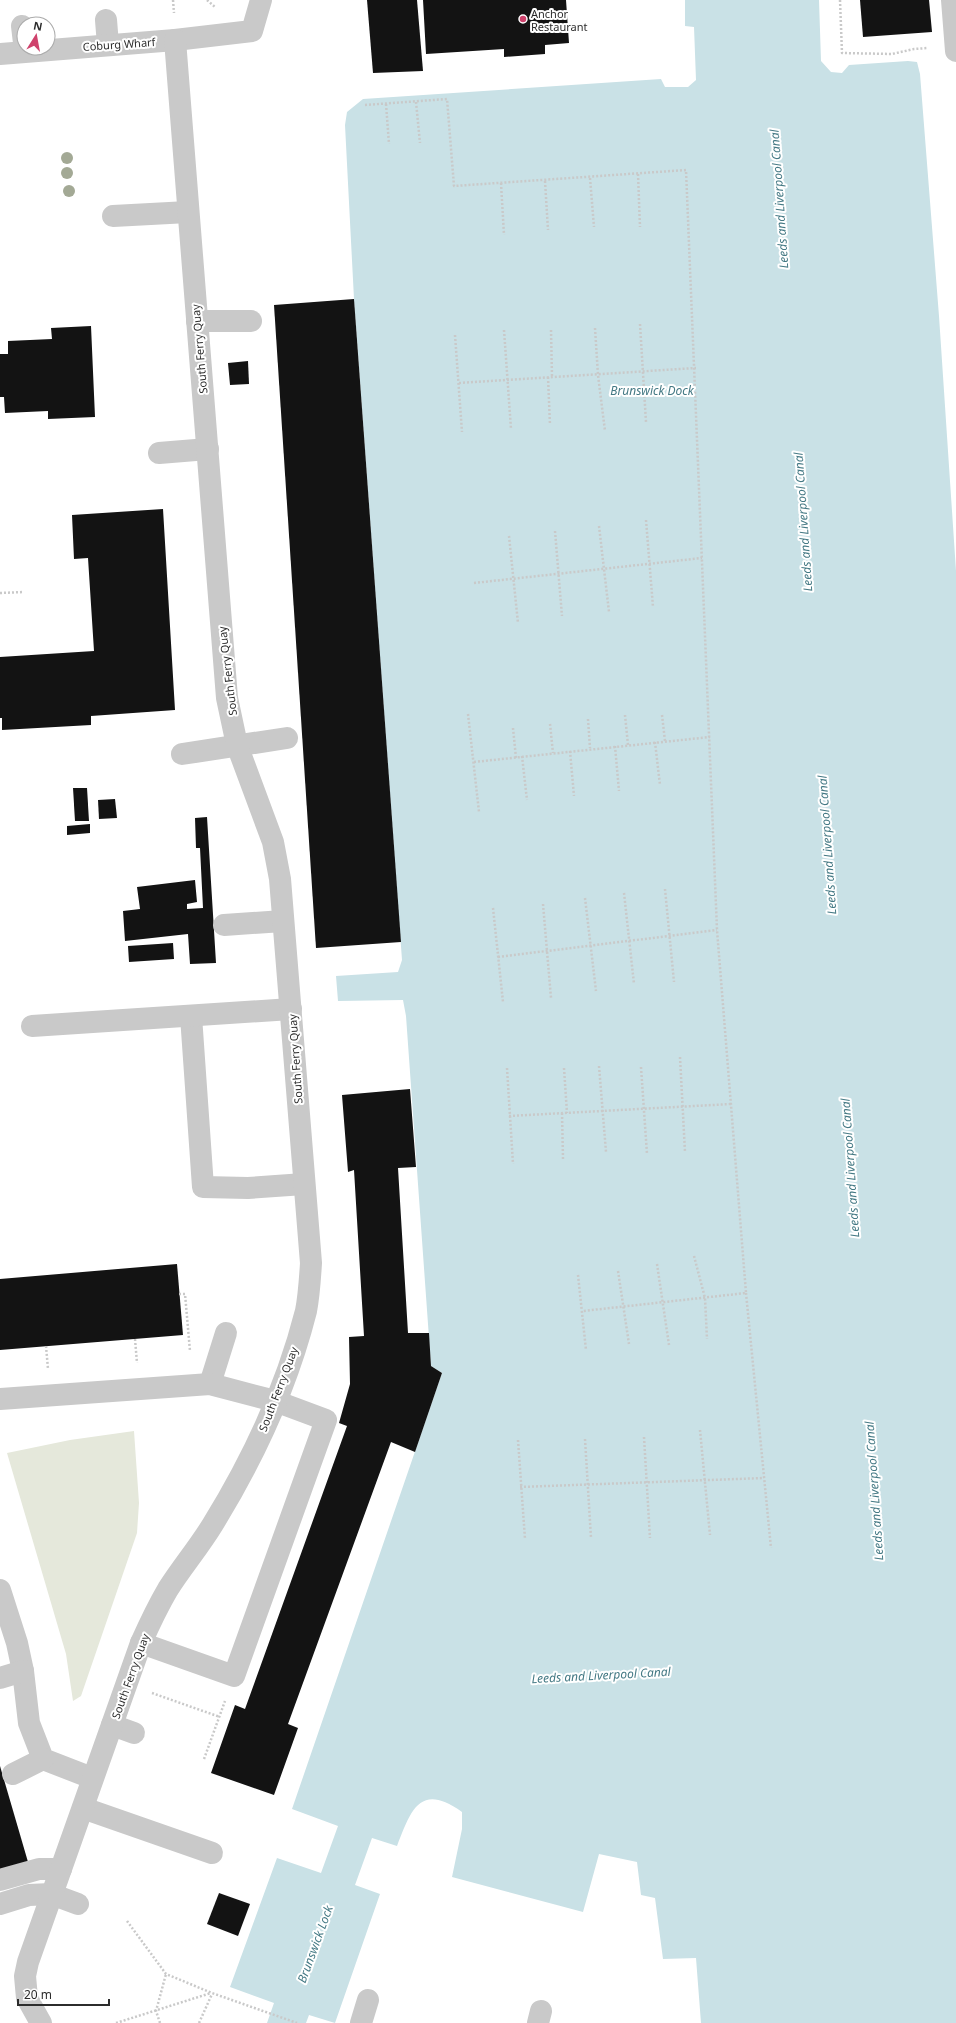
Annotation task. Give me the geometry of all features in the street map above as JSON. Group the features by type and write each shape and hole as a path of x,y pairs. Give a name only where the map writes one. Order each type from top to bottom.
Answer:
{"street":[{"name":"Coburg Wharf","path":"56,43 108,45 252,32 261,0"},
{"path":"952,0 956,51"},
{"path":"106,20 108,45"},
{"name":"South Ferry Quay","path":"41,2023 27,1998 24,1976 51,1894 83,1808 92,1778 141,1643 168,1589 212,1525 250,1458 275,1401 295,1348 306,1310 311,1263 280,879 273,842 237,745 227,692 175,40"},
{"name":"Coburg Wharf","path":"0,54 16,46"},
{"path":"113,216 188,212"},
{"path":"197,321 251,321"},
{"path":"160,452 208,449"},
{"path":"182,754 288,738"},
{"path":"224,925 284,921"},
{"path":"32,1026 291,1009"},
{"path":"191,1016 203,1187 248,1188 304,1184"},
{"path":"210,1384 226,1333"},
{"path":"0,1399 210,1384 275,1401 326,1420 234,1676 141,1643"},
{"path":"0,1590 23,1671 29,1723 43,1759 92,1778"},
{"path":"0,1678 23,1671"},
{"path":"112,1725 134,1733"},
{"path":"13,1774 43,1759"},
{"path":"83,1808 212,1853"},
{"path":"0,1880 39,1869 61,1869"},
{"path":"0,1904 29,1895 51,1894 78,1904"},
{"path":"361,2023 368,2000"}],"path":[{"path":"173,0 175,17"},
{"path":"840,0 842,54 892,54 914,49 933,48"},
{"path":"365,105 447,99 454,186 590,178 686,170 696,368 717,930 746,1293 771,1548"},
{"path":"416,102 420,143"},
{"path":"386,104 389,144"},
{"path":"638,174 640,227"},
{"path":"590,178 594,227"},
{"path":"545,181 548,230"},
{"path":"501,183 504,235"},
{"path":"640,324 646,422"},
{"path":"595,328 598,375 605,431"},
{"path":"504,330 511,429"},
{"path":"551,330 553,376"},
{"path":"455,335 462,432"},
{"path":"459,383 696,368"},
{"path":"546,377 550,425"},
{"path":"646,520 653,607"},
{"path":"599,526 609,612"},
{"path":"555,531 562,616"},
{"path":"509,536 518,623"},
{"path":"474,583 702,558"},
{"path":"0,593 23,592"},
{"path":"468,714 479,812"},
{"path":"625,715 628,745"},
{"path":"662,715 665,741"},
{"path":"588,719 590,748"},
{"path":"550,724 553,753"},
{"path":"513,728 516,758"},
{"path":"474,762 590,748 710,737"},
{"path":"655,742 660,785"},
{"path":"615,746 618,791"},
{"path":"570,751 574,796"},
{"path":"522,756 527,800"},
{"path":"666,889 674,982"},
{"path":"624,893 634,984"},
{"path":"585,898 596,991"},
{"path":"543,904 551,998"},
{"path":"493,908 503,1002"},
{"path":"498,957 717,930"},
{"path":"680,1057 686,1152"},
{"path":"600,1066 606,1152"},
{"path":"642,1066 647,1154"},
{"path":"507,1068 513,1164"},
{"path":"564,1068 567,1113"},
{"path":"509,1116 732,1104"},
{"path":"562,1113 563,1159"},
{"path":"694,1256 705,1298 707,1339"},
{"path":"657,1264 669,1345"},
{"path":"618,1270 629,1344"},
{"path":"578,1275 586,1350"},
{"path":"583,1311 746,1293"},
{"path":"179,1294 184,1294 192,1368 210,1384"},
{"path":"135,1339 137,1365"},
{"path":"46,1346 49,1372"},
{"path":"700,1430 710,1535"},
{"path":"644,1437 650,1538"},
{"path":"585,1439 591,1538"},
{"path":"518,1440 520,1487 525,1539"},
{"path":"520,1487 764,1478"},
{"path":"150,1692 220,1717 204,1758"},
{"path":"128,1921 166,1974 212,1993 297,2023"},
{"path":"160,2023 156,2011 166,1974"},
{"path":"116,2023 212,1993"},
{"path":"199,2023 212,1993"}],"shaded area":[{"path":"134,1431 139,1503 137,1533 81,1696 73,1701 66,1654 7,1453 70,1440"}],"water":[{"name":"Brunswick Dock","path":"685,0 819,0 821,61 831,72 842,73 849,65 908,61 917,62 920,74 939,316 956,571 956,2023 701,2023 696,1958 663,1959 655,1898 641,1895 637,1862 599,1854 583,1912 452,1877 462,1829 462,1812 448,1803 436,1800 427,1800 419,1804 407,1821 397,1846 372,1838 355,1885 380,1894 335,2023 309,2015 306,2023 267,2023 274,2003 230,1987 277,1858 321,1873 338,1826 292,1809 442,1373 431,1366 406,1016 403,1000 338,1001 336,976 398,972 402,960 354,299 345,125 347,112 363,99 661,79 665,87 688,87 696,80 694,27 685,26"}],"building":[{"path":"367,0 417,0 423,71 373,73"},
{"path":"423,0 566,0 569,43 545,45 545,54 504,57 504,49 426,54"},
{"path":"860,0 929,0 932,32 863,37"},
{"path":"354,299 401,942 316,948 274,305"},
{"path":"91,326 95,417 48,419 48,411 5,413 4,397 0,397 0,354 8,354 8,341 52,339 51,328"},
{"path":"248,361 249,384 230,385 228,363"},
{"path":"163,509 175,710 91,716 91,725 2,730 2,718 0,718 0,657 94,651 88,558 74,559 72,515"},
{"path":"73,788 87,788 89,821 75,821"},
{"path":"115,799 117,818 99,819 98,800"},
{"path":"207,817 216,963 190,964 188,934 125,941 123,911 140,909 137,887 195,880 197,902 187,904 187,909 203,908 200,848 196,848 195,818"},
{"path":"90,824 90,833 67,835 67,826"},
{"path":"173,943 174,959 129,962 128,946"},
{"path":"410,1089 416,1167 398,1168 408,1333 429,1333 431,1366 442,1373 415,1452 391,1442 288,1724 298,1728 274,1795 211,1773 235,1705 245,1709 347,1426 339,1423 350,1384 349,1337 364,1336 354,1170 348,1172 342,1095"},
{"path":"177,1264 183,1335 0,1350 0,1279"},
{"path":"0,1766 28,1862 0,1870"},
{"path":"219,1893 250,1904 238,1936 207,1924"}],"place":[{"name":"Anchor Restaurant","path":"523,19"}],"water label":[{"name":"Leeds and Liverpool Canal","path":"779,199"},
{"name":"Leeds and Liverpool Canal","path":"803,522"},
{"name":"Leeds and Liverpool Canal","path":"827,845"},
{"name":"Leeds and Liverpool Canal","path":"850,1168"},
{"name":"Leeds and Liverpool Canal","path":"874,1491"},
{"name":"Leeds and Liverpool Canal","path":"601,1675"},
{"name":"Brunswick Lock","path":"315,1944"}]}
